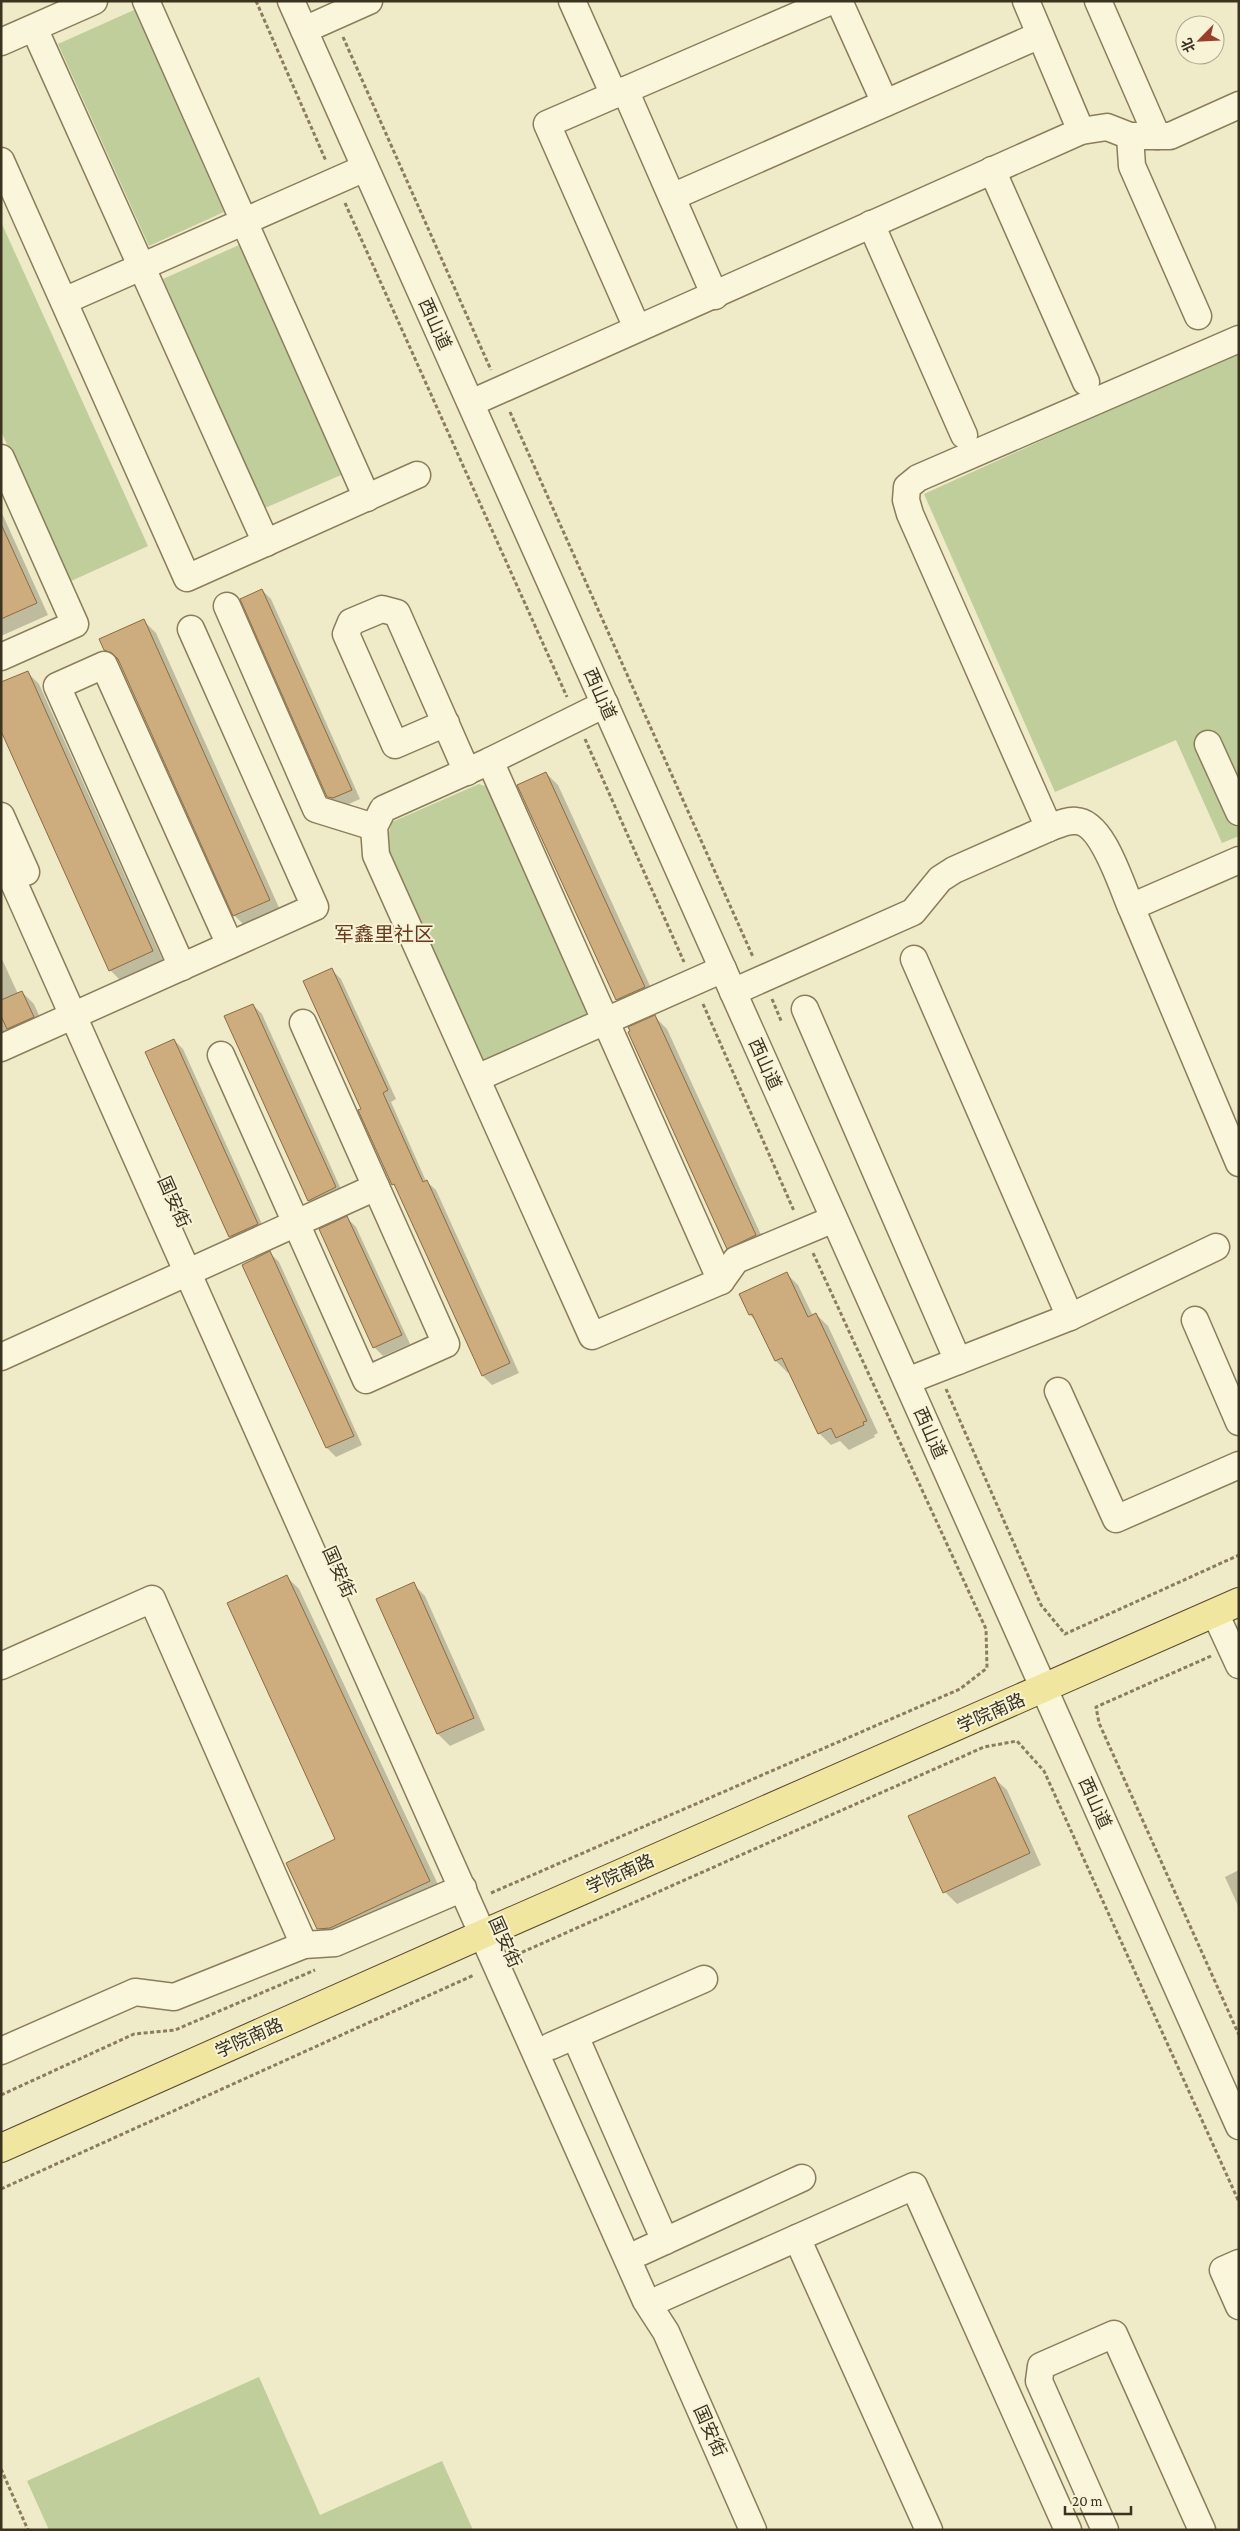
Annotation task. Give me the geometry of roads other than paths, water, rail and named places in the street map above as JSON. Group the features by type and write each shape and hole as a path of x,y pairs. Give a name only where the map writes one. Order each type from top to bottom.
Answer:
{"main road":[{"name":"学院南路","path":"1,2148 491,1930 1044,1690 1227,1608"}],"street":[{"path":"1,42 94,1"},
{"path":"146,1 367,498"},
{"name":"西山道","path":"291,1 1239,2126"},
{"path":"304,30 369,1"},
{"path":"572,1 672,197 715,296"},
{"path":"637,328 547,124 831,1"},
{"path":"839,1 885,103"},
{"path":"1098,1 1157,136"},
{"path":"1034,4 1040,35 1081,131"},
{"path":"34,28 266,543"},
{"path":"672,197 1040,35"},
{"path":"470,403 637,328 715,296 871,224 1081,131 1107,127 1130,136 1170,136 1239,105"},
{"path":"1130,136 1132,166 1198,316"},
{"path":"1,161 187,578 417,475"},
{"path":"64,301 365,168"},
{"path":"992,170 1086,382"},
{"path":"871,224 964,435"},
{"path":"1049,828 910,514 906,500 907,487 918,478 1239,339"},
{"path":"1,458 75,624 1,657"},
{"path":"227,606 316,809 374,827"},
{"path":"446,723 395,745 346,634 351,622 382,609 396,613 446,723 467,772"},
{"path":"1,1048 315,907 191,629"},
{"path":"182,967 56,686 104,665 230,945"},
{"path":"604,704 467,772 383,809 374,827 376,855 592,1336 721,1281 736,1260 834,1219"},
{"path":"1208,744 1239,812"},
{"path":"490,761 721,1281"},
{"name":"国安街","path":"1,816 81,1012 194,1270 491,1930 646,2301 666,2332 753,2530"},
{"path":"477,1078 694,984 763,979 913,912 940,879 954,870 1049,828 1077,821 1091,826 1101,838 1239,1163"},
{"name":"国安街","path":"1,854 81,1012"},
{"path":"1131,907 1238,862"},
{"path":"914,959 1070,1317"},
{"path":"805,1009 947,1365"},
{"path":"221,1055 366,1380 446,1344 303,1023"},
{"path":"1,1357 376,1187"},
{"path":"907,1381 1070,1317 1216,1247"},
{"path":"1195,1320 1239,1422"},
{"path":"1058,1392 1116,1519 1239,1465"},
{"path":"1,1666 152,1599 304,1945"},
{"path":"1227,1608 1235,1656"},
{"path":"1,2051 134,1992 174,1998 304,1945 335,1943 474,1892"},
{"name":"国安街","path":"491,1930 551,2046 662,2298 666,2332"},
{"path":"551,2046 704,1979"},
{"path":"575,2036 665,2241"},
{"path":"641,2252 802,2178"},
{"path":"662,2298 914,2186 1068,2530"},
{"path":"797,2238 929,2530"},
{"path":"1239,2263 1223,2270 1239,2306"},
{"path":"1106,2530 1039,2381 1041,2366 1114,2334 1202,2530"}],"district":[{"name":"军鑫里社区","path":"384,934"}]}
